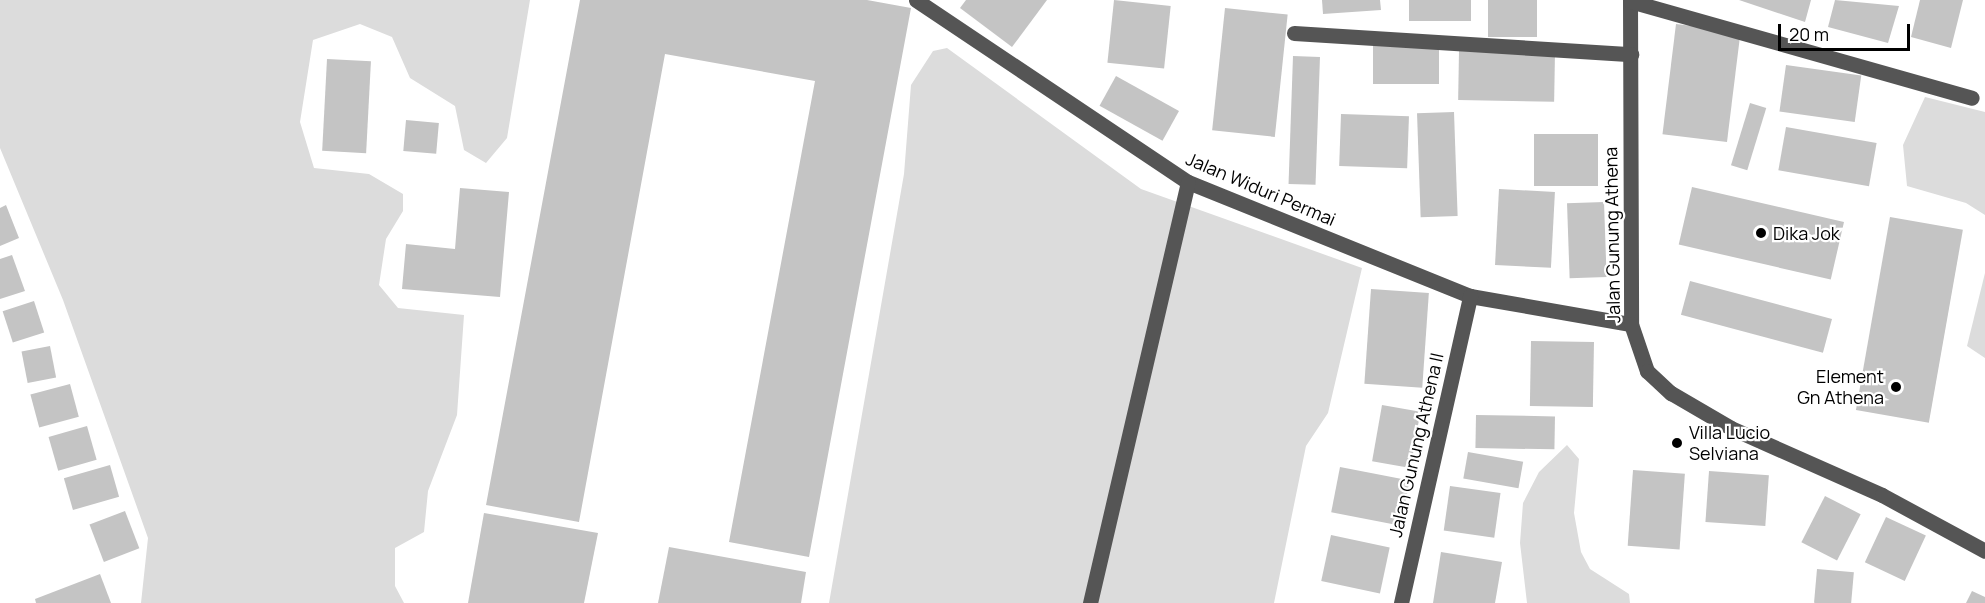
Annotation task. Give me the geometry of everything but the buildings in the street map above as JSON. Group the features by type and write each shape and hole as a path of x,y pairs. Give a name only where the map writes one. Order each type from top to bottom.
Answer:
{"street":[{"name":"Jalan Widuri Permai","path":"916,0 1188,182 1470,296 1631,324"},
{"path":"1630,1 1972,98"},
{"name":"Jalan Gunung Athena","path":"1630,1 1631,324 1647,371 1671,393 1731,429 1882,495 1985,551"},
{"path":"1294,33 1630,54"},
{"path":"1090,603 1188,182"},
{"name":"Jalan Gunung Athena II","path":"1401,603 1470,296"}],"shaded area":[{"path":"0,0 530,0 507,138 486,163 464,150 455,106 410,78 392,37 360,24 313,40 300,122 314,168 369,174 403,194 403,211 386,239 379,285 398,308 464,315 457,415 428,491 424,532 395,548 395,586 404,603 141,603 148,538 63,300 0,148"},
{"path":"947,48 1141,189 1362,268 1328,413 1306,446 1274,603 829,603 904,174 911,85 933,51"},
{"path":"1925,97 1985,112 1985,215 1966,203 1907,186 1903,145"},
{"path":"1985,273 1985,358 1967,346"},
{"path":"1567,445 1579,459 1574,513 1581,552 1590,569 1629,594 1630,603 1527,603 1520,543 1523,503 1539,472"}],"place":[{"name":"Dika Jok","path":"1761,233"},
{"name":"Element Gn Athena","path":"1896,387"},
{"name":"Villa Lucio Selviana","path":"1677,443"}]}
